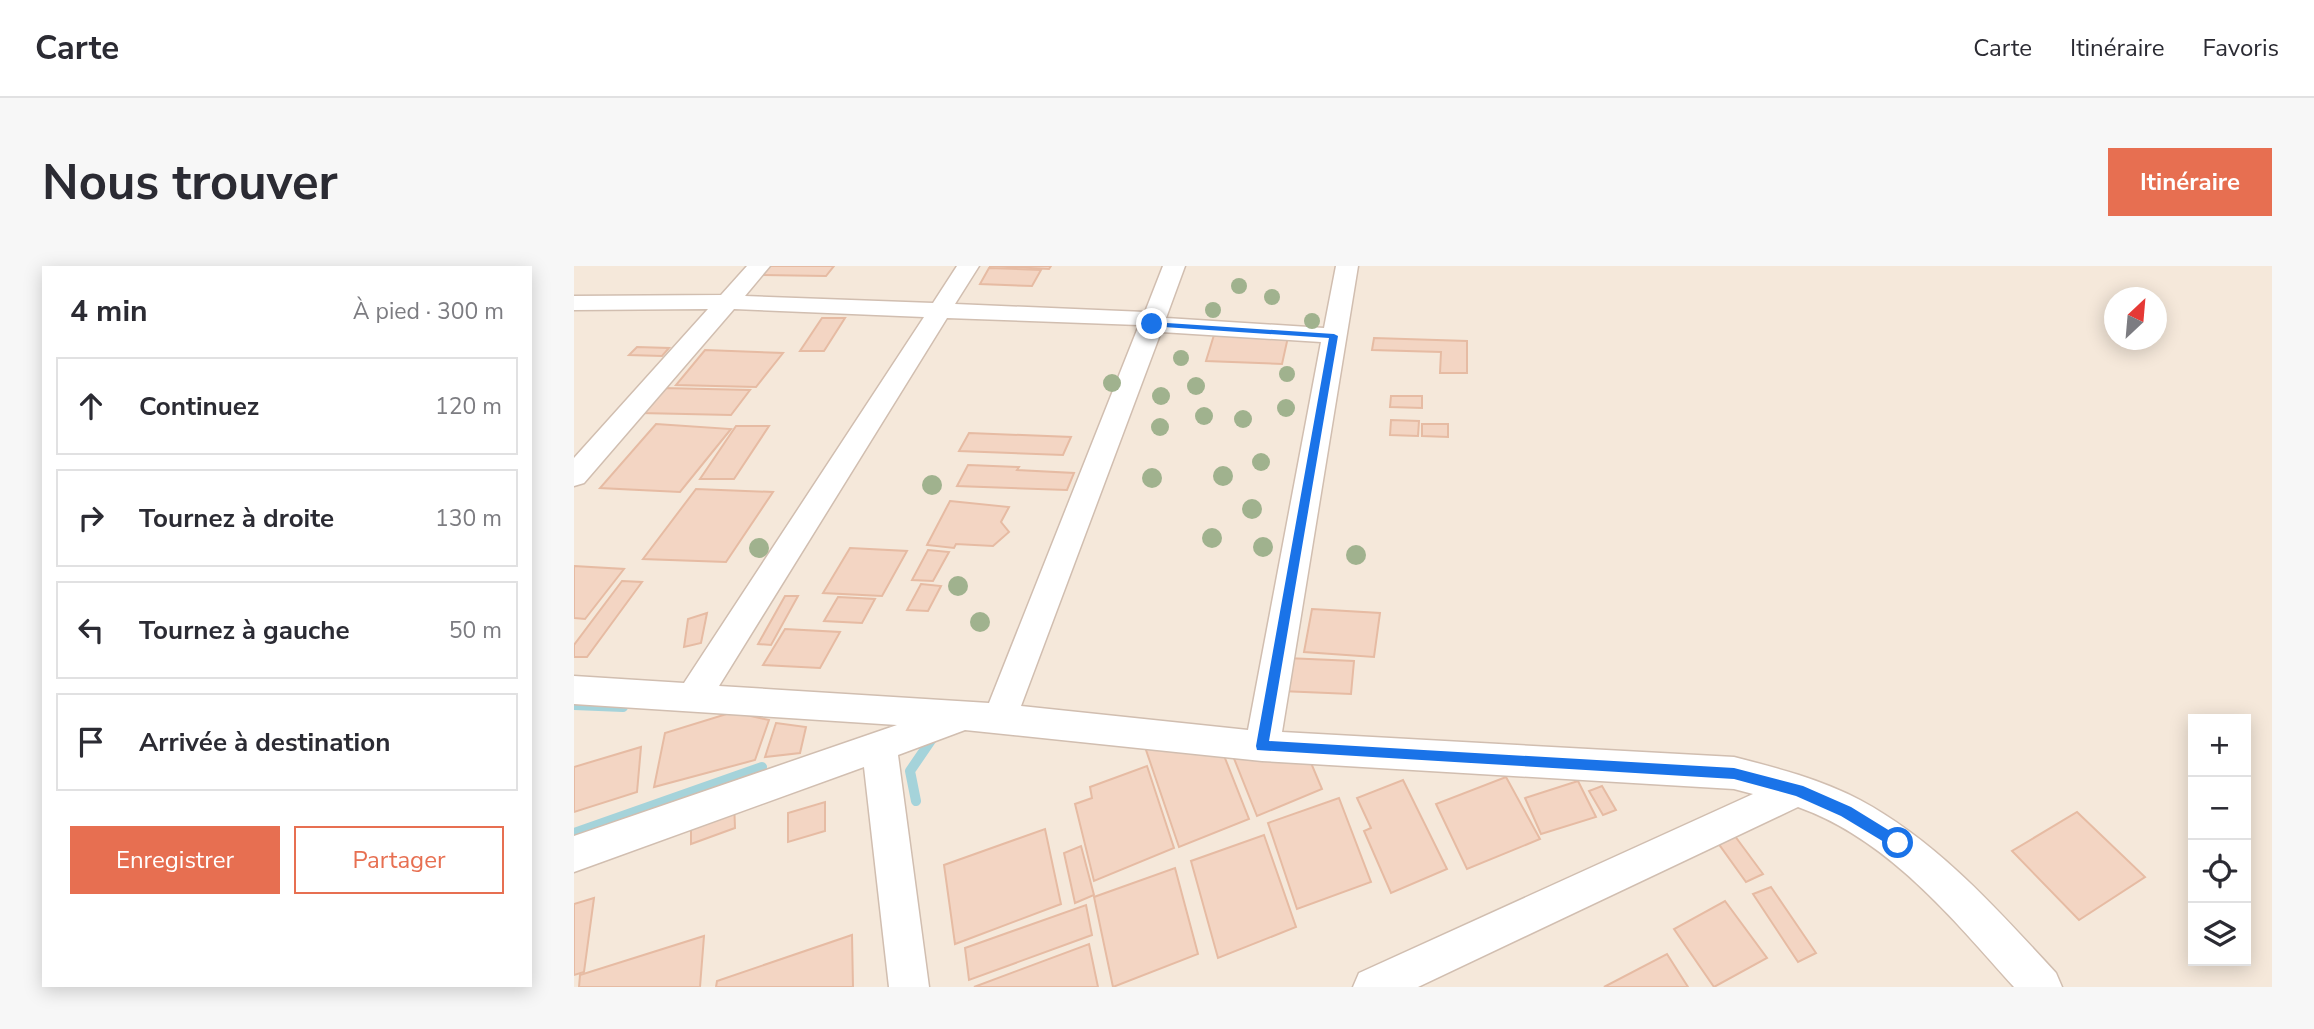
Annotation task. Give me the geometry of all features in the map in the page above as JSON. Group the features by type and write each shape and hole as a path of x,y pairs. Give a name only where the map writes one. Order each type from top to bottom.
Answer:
{"street":[{"path":"574,476 760,266"},
{"path":"693,698 968,266"},
{"path":"984,717 1153,322 1174,266"},
{"path":"1262,746 1346,266"},
{"path":"574,303 728,302 940,308 1334,336"},
{"path":"574,690 984,717 1262,746 1734,773 1798,790 1846,811 1898,843 1950,888 2042,987"},
{"path":"574,855 879,745 984,717"},
{"path":"879,745 909,987"},
{"path":"1373,987 1798,790"}],"shaded area":[{"path":"574,266 2272,266 2272,987 574,987"}],"building":[{"path":"765,266 834,266 826,276 758,275"},
{"path":"989,266 1051,266 1049,269"},
{"path":"989,268 1041,270 1032,286 980,284"},
{"path":"822,318 845,318 824,351 800,351"},
{"path":"1214,335 1288,337 1282,364 1206,361"},
{"path":"1374,338 1467,341 1467,373 1440,373 1441,352 1372,350"},
{"path":"637,347 669,348 662,356 629,355"},
{"path":"705,350 783,353 756,387 676,385"},
{"path":"662,388 750,390 731,415 641,413"},
{"path":"1391,396 1422,396 1422,408 1390,407"},
{"path":"1391,420 1419,421 1418,436 1390,435"},
{"path":"656,424 731,429 680,492 600,488"},
{"path":"1422,424 1448,424 1448,437 1422,436"},
{"path":"736,426 769,426 734,479 700,479"},
{"path":"969,433 1071,437 1063,455 959,451"},
{"path":"968,465 1074,473 1067,490 957,486"},
{"path":"696,489 773,492 726,562 643,559"},
{"path":"950,501 1009,507 1001,522 1009,532 993,546 956,544 954,548 927,545"},
{"path":"850,548 907,551 882,596 823,593"},
{"path":"928,550 949,552 933,581 912,580"},
{"path":"574,566 624,569 585,619 574,618"},
{"path":"622,581 642,582 587,657 574,657 574,645"},
{"path":"921,584 941,586 928,611 907,610"},
{"path":"785,596 798,596 771,645 758,644"},
{"path":"838,597 875,599 862,623 824,621"},
{"path":"1312,609 1380,613 1374,657 1304,652"},
{"path":"707,613 701,643 684,647 688,619"},
{"path":"785,629 840,632 820,668 763,665"},
{"path":"1286,658 1354,661 1351,694 1281,691"},
{"path":"733,712 769,720 755,760 654,787 665,733"},
{"path":"776,723 806,727 800,753 765,757"},
{"path":"641,747 637,792 574,812 574,767"},
{"path":"1145,747 1221,748 1249,819 1179,847"},
{"path":"1231,751 1306,751 1322,789 1257,816"},
{"path":"1147,766 1174,848 1094,881 1075,804 1092,798 1090,787"},
{"path":"1506,777 1540,839 1467,869 1436,804"},
{"path":"1403,780 1447,869 1391,893 1364,831 1371,828 1357,798"},
{"path":"1578,781 1596,817 1541,834 1525,798"},
{"path":"1602,786 1616,810 1603,815 1589,791"},
{"path":"1339,798 1371,882 1297,909 1268,823"},
{"path":"734,801 735,828 691,844 691,816"},
{"path":"825,802 825,831 788,842 788,813"},
{"path":"2077,812 2145,877 2079,920 2012,851"},
{"path":"1729,828 1763,874 1746,882 1713,836"},
{"path":"1045,829 1061,904 955,944 944,865"},
{"path":"1264,835 1296,927 1218,958 1191,861"},
{"path":"1081,846 1094,895 1075,903 1064,853"},
{"path":"1175,868 1198,954 1113,987 1094,897"},
{"path":"1771,887 1816,953 1798,962 1753,894"},
{"path":"594,898 584,972 574,975 574,904"},
{"path":"1725,901 1767,958 1714,987 1674,929"},
{"path":"1086,905 1092,935 969,980 965,948"},
{"path":"852,935 853,987 716,987 717,981"},
{"path":"704,936 700,987 579,987 580,975"},
{"path":"1089,944 1098,987 974,987"},
{"path":"1667,954 1688,987 1604,987"}],"waterway":[{"path":"574,705 623,707"},
{"path":"916,801 910,771 936,733"},
{"path":"574,833 762,767"}],"route":[{"path":"1152,324 1334,336 1262,746 1734,773 1798,790 1846,811 1898,843"}]}
